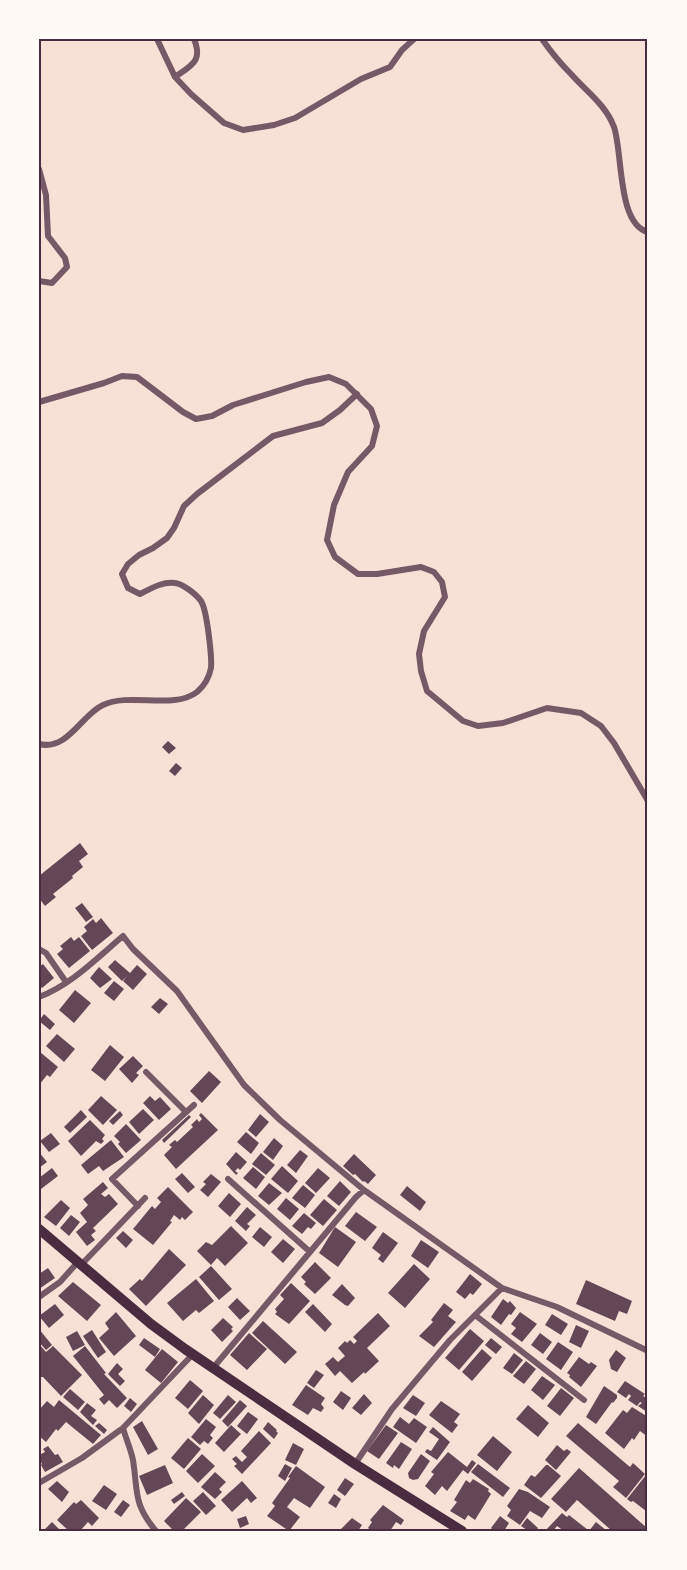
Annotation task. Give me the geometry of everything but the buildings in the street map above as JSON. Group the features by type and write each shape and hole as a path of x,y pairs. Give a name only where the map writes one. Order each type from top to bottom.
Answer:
{"main road":[{"path":"39,1229 151,1324 355,1464 460,1531"}],"street":[{"path":"157,39 175,77 190,94 224,123 243,130 274,125 295,118 361,79 390,67 402,50 414,39"},
{"path":"175,77 196,60 199,51 194,39"},
{"path":"542,39 573,76 595,97 614,126 621,155 623,192 631,217 643,231 648,232"},
{"path":"39,169 46,195 48,236 65,258 67,267 52,283 39,281"},
{"path":"39,402 122,376 136,377 196,419 212,416 233,405 282,389 329,378 346,384 371,409 377,426 372,446 348,472 334,505 327,540 335,557 358,574 377,574 421,567 434,572 442,582 445,597 424,631 419,654 421,671 428,691 463,721 478,726 503,723 547,708 581,713 601,726 614,743 648,801"},
{"path":"39,744 60,741 103,705 121,700 179,699 196,693 206,682 211,668 207,615 201,601 190,591 175,583 159,585 140,594 128,588 122,574 128,564 139,555 167,538 184,506 205,487 273,436 322,423 357,394"},
{"path":"39,996 49,993 66,982 123,936 133,949 177,991 244,1085 280,1120 364,1191 502,1288 557,1306 648,1351"},
{"path":"39,950 46,953 66,982"},
{"path":"146,1072 186,1112"},
{"path":"138,1206 112,1179 194,1105"},
{"path":"228,1179 309,1251"},
{"path":"213,1368 309,1251 356,1197 364,1191"},
{"path":"39,1297 60,1282 145,1198"},
{"path":"355,1464 392,1409 450,1340 502,1288"},
{"path":"475,1315 585,1400"},
{"path":"39,1484 82,1458 123,1428 193,1354"},
{"path":"123,1428 133,1459 136,1498 144,1517 156,1531"}]}
